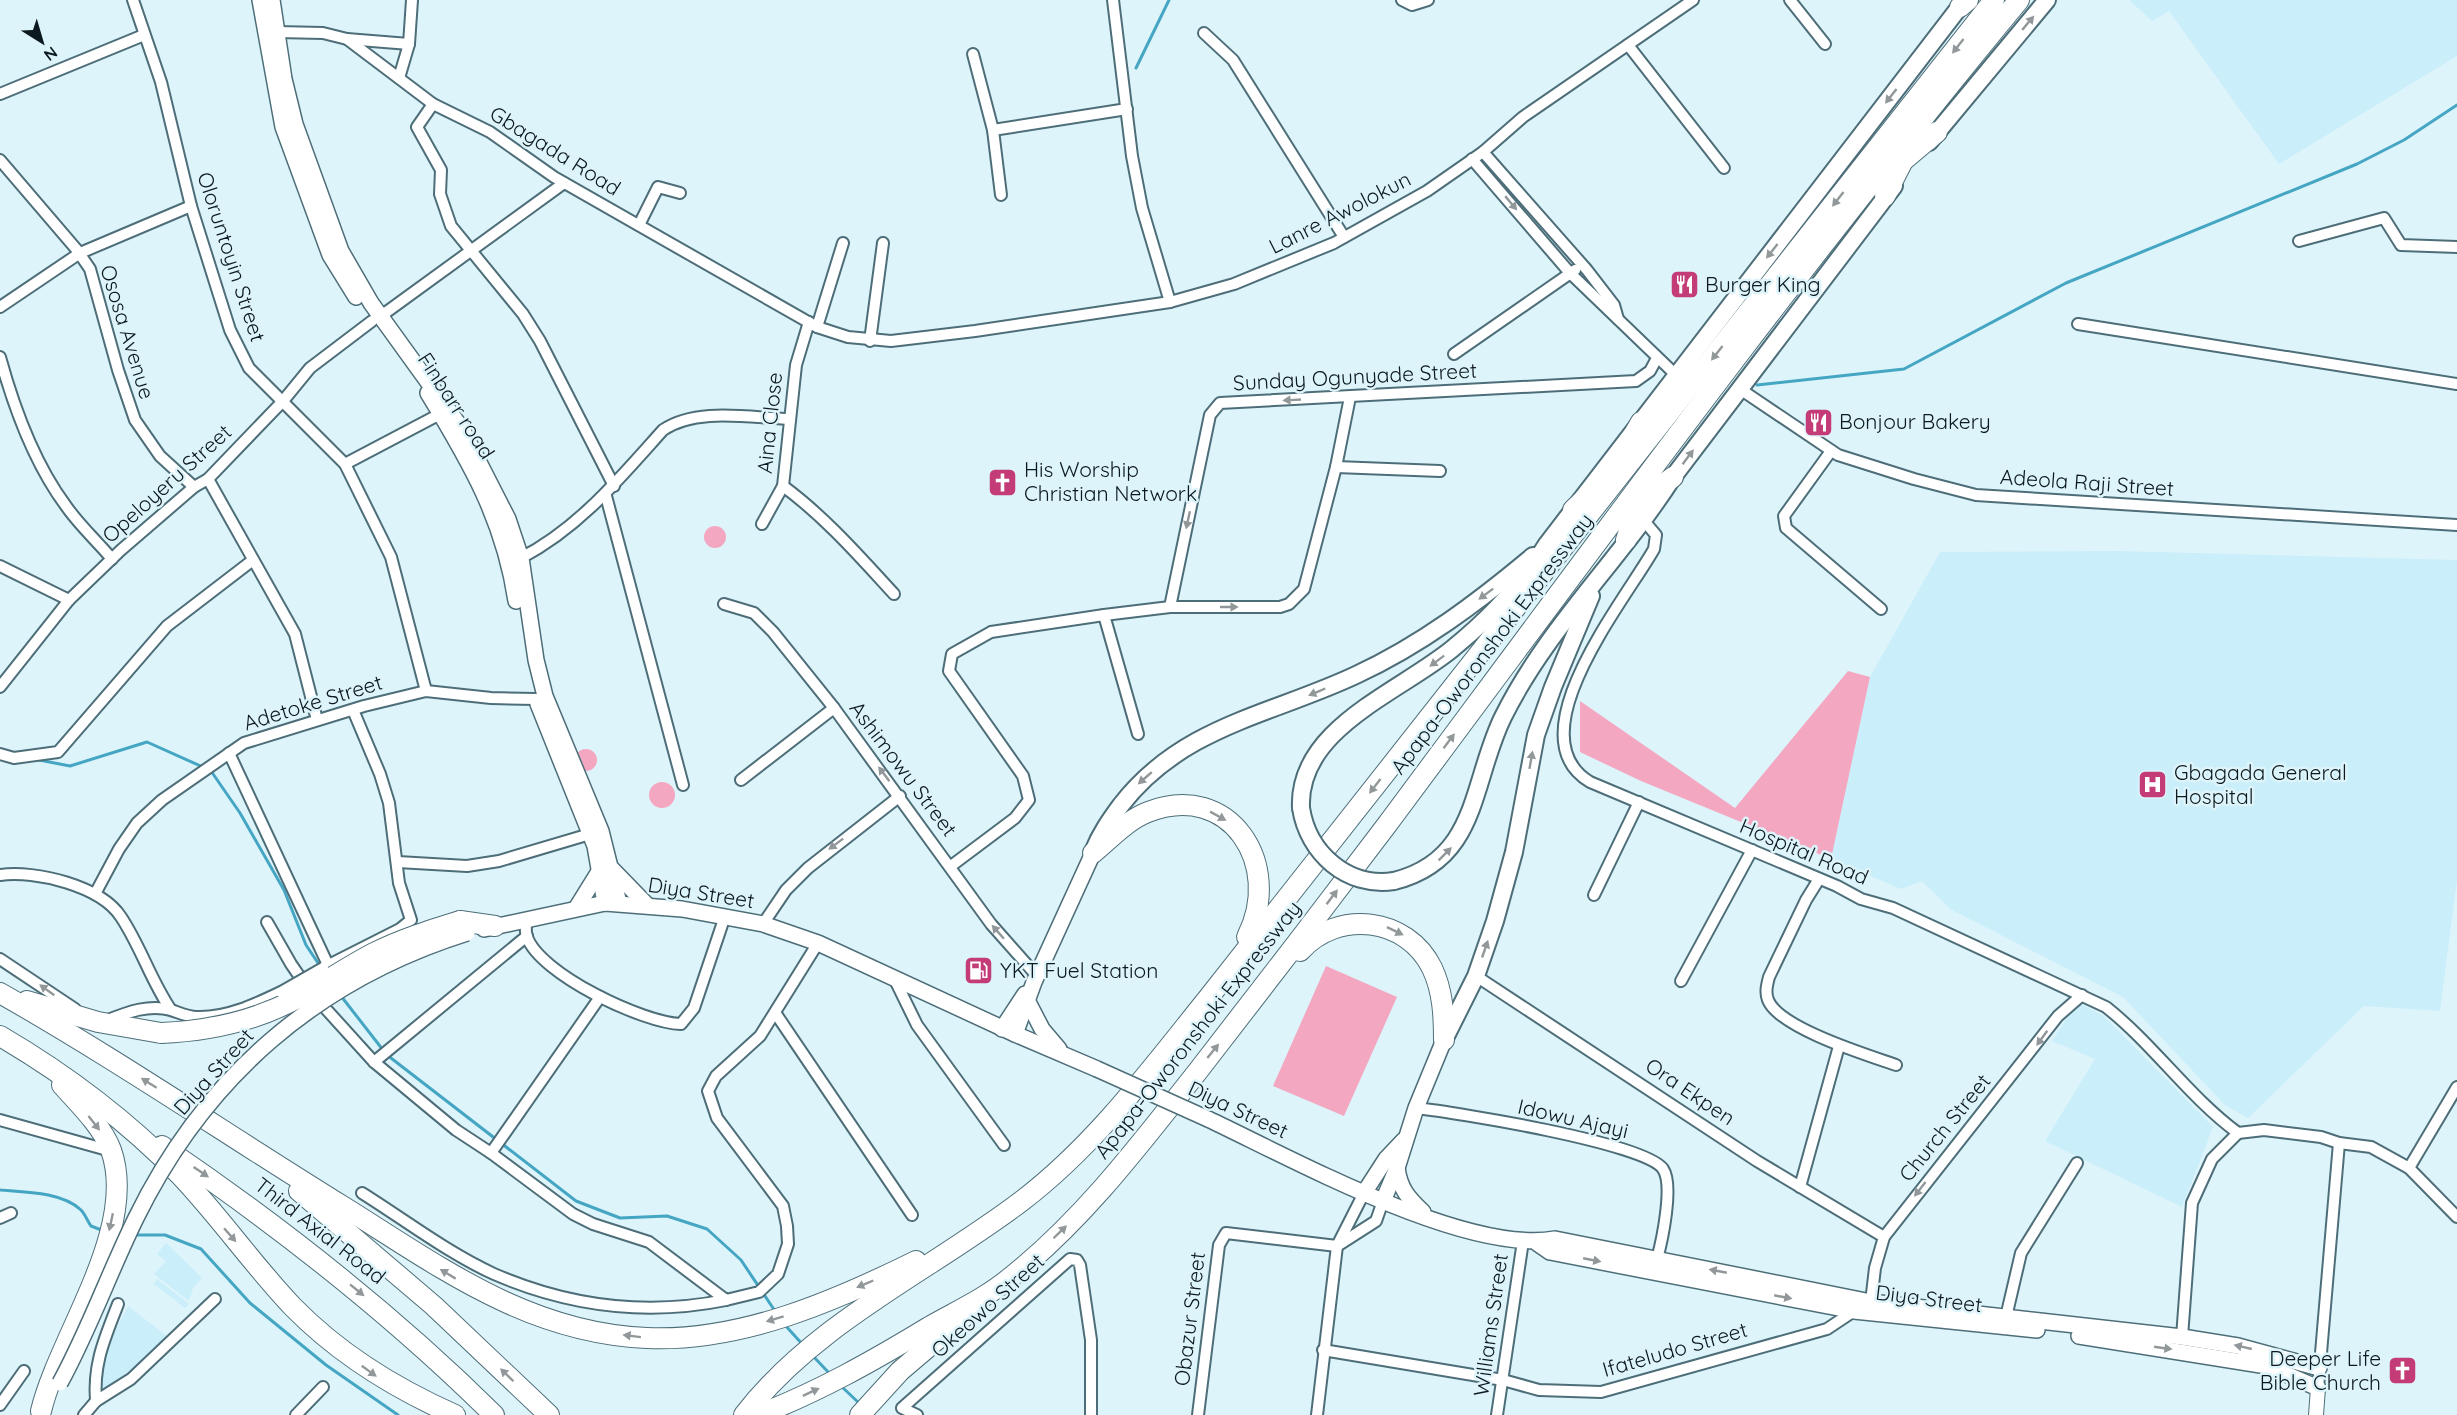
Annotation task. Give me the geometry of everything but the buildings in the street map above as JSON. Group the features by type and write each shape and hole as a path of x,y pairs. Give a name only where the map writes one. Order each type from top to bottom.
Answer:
{"highway":[{"path":"1979,19 1985,0"},
{"name":"Apapa-Oworonshoki Expressway","path":"975,1232 1020,1202 1059,1171 1092,1138 1209,997 1648,427 1994,0"},
{"name":"Apapa-Oworonshoki Expressway","path":"984,1297 1013,1276 1082,1210 1144,1141 1247,1011 1654,467 1877,191 1923,117 2019,0"},
{"path":"1906,159 1923,117"},
{"path":"1877,191 1906,159 1937,132"},
{"path":"1582,511 1648,427"},
{"path":"1607,531 1641,513 1654,467"},
{"path":"1626,540 1641,513 1673,477"},
{"path":"1093,854 1132,820 1178,805 1210,811 1235,827 1245,840 1258,870 1260,904 1248,936 1209,997"},
{"path":"1247,1011 1308,942 1344,925 1363,923 1400,932 1424,953 1438,983 1444,1018 1444,1040"},
{"path":"1,993 98,1021 161,1033 211,1029 255,1017 296,999 375,953 410,937 464,927 495,926"},
{"path":"1,993 73,1035 441,1269 499,1300 571,1325 647,1338 726,1332 761,1323 830,1299 893,1272 975,1232"},
{"path":"0,1036 43,1061 101,1104 180,1175 271,1283 317,1330 375,1375 455,1415"},
{"path":"39,1413 47,1386 65,1350 98,1268 114,1208 112,1157 100,1131 43,1061"},
{"name":"Third Axial Road","path":"101,1104 301,1243 438,1360 494,1415"},
{"name":"Third Axial Road","path":"251,1150 434,1306 549,1415"},
{"path":"744,1415 781,1374 817,1342 975,1232"},
{"path":"758,1415 844,1377 984,1297"},
{"path":"861,1415 900,1371 949,1331 984,1297"}],"main road":[{"name":"Finbarr road","path":"260,0 283,127 335,253 440,414 476,476 501,532 510,561 526,662 536,699 597,842"},
{"name":"Finbarr road","path":"272,0 284,79 294,124 335,253"},
{"name":"Apapa-Oworonshoki Expressway","path":"1673,477 1740,390 1877,191 1937,132 2047,0"},
{"name":"Apapa-Oworonshoki Expressway","path":"1648,427 1676,375 1964,2"},
{"name":"Finbarr road","path":"377,319 462,429 508,519 521,558 536,660 545,696 597,842"},
{"name":"Apapa-Oworonshoki Expressway","path":"1547,544 1582,511"},
{"path":"1547,544 1530,571 1482,624 1415,677 1330,735 1306,770 1302,781 1301,808 1312,840 1335,866 1366,881 1394,881 1409,878 1432,865 1456,841 1472,809 1492,743 1521,685 1557,629 1626,540"},
{"path":"1009,1031 1093,854 1098,837 1139,782 1203,736 1357,675 1403,650 1452,620 1547,544"},
{"path":"1383,1201 1397,1168 1416,1108 1444,1040 1476,976 1514,852 1536,735 1575,630 1603,571"},
{"path":"597,842 606,870 612,903"},
{"path":"606,870 647,905"},
{"path":"577,907 606,870"},
{"name":"Diya Street","path":"495,926 577,907 612,903 647,905 763,924 818,943 895,980 1208,1119 1364,1193 1430,1218 1496,1238 1530,1242 1555,1239 1871,1302 2182,1337 2238,1346 2319,1368"},
{"name":"Diya Street","path":"39,1413 60,1383 88,1329 151,1190 189,1131 238,1071 301,1015 356,978 464,927"},
{"path":"1009,1031 1028,1002 1035,979"},
{"path":"1028,1002 1042,1029 1063,1053"},
{"path":"1364,1193 1386,1159 1406,1137"},
{"path":"1397,1168 1399,1185 1408,1198 1430,1218"},
{"name":"Diya Street","path":"1530,1242 1550,1252 1854,1311 2049,1331 2267,1366 2318,1388"}],"street":[{"name":"Oloruntoyin Street","path":"133,0 173,124 191,206 230,330 249,368 345,464 391,556 426,692"},
{"path":"399,78 409,44 411,0"},
{"path":"1113,0 1142,208 1170,302"},
{"path":"1402,0 1412,5 1428,0"},
{"name":"Lanre Awolokun","path":"813,324 827,332 870,341 975,331 1170,302 1234,284 1344,237 1427,191 1483,152 1523,117 1693,0"},
{"path":"1790,0 1825,44"},
{"name":"Gbagada Road","path":"277,32 322,33 347,39 434,104 489,132 564,183 813,324"},
{"path":"1204,33 1233,60 1344,237"},
{"path":"0,94 144,35"},
{"path":"347,39 409,44"},
{"path":"1628,45 1724,168"},
{"path":"973,54 993,130 1001,195"},
{"path":"434,104 417,127 441,170 440,194 451,226 523,314 540,341 614,486"},
{"path":"993,130 1127,109"},
{"path":"1483,152 1582,265 1614,305 1618,319"},
{"path":"1472,159 1570,273 1676,375"},
{"name":"Ososa Avenue","path":"0,160 80,254 90,269 118,370 135,420 160,456 194,487"},
{"name":"Opeloyeru Street","path":"0,687 69,600 112,558 194,487 208,479 283,401 310,369 564,183"},
{"path":"639,225 658,188 680,193"},
{"path":"0,307 80,254 191,206"},
{"path":"2299,241 2384,218 2401,244 2457,248"},
{"name":"Aina Close","path":"762,524 783,486 796,365 843,243"},
{"path":"870,341 883,243"},
{"path":"1454,354 1582,265"},
{"path":"2078,324 2457,384"},
{"path":"0,357 18,415 47,476 66,506 112,558"},
{"name":"Sunday Ogunyade Street","path":"1170,607 1210,415 1220,404 1636,381 1650,371 1658,358"},
{"name":"Adeola Raji Street","path":"1740,390 1831,451 1914,479 1976,495 2457,525"},
{"path":"951,866 1015,818 1029,800 1023,776 949,671 952,654 991,632 1170,607 1280,607 1298,597 1304,589 1336,467 1350,397"},
{"path":"345,464 440,414"},
{"path":"521,558 560,534 606,496 663,430 672,424 697,417 790,419"},
{"path":"1831,451 1784,516 1783,522 1786,528 1881,609"},
{"path":"1336,467 1440,471"},
{"path":"208,479 295,634 317,720"},
{"path":"783,486 809,505 829,524 894,594"},
{"path":"606,496 682,785"},
{"name":"Hospital Road","path":"1641,513 1656,535 1654,549 1589,652 1568,706 1564,734 1568,761 1579,775 1820,879 1861,899 1902,912 2106,1007 2126,1023 2219,1118 2238,1133"},
{"path":"0,754 14,758 58,752 167,626 253,560"},
{"path":"0,566 69,600"},
{"name":"Ashimowu Street","path":"724,604 754,613 780,640 834,708 991,924 1035,979"},
{"path":"1104,615 1138,734"},
{"name":"Adetoke Street","path":"95,894 118,849 137,823 162,800 244,743 274,732 426,692 491,698 536,699"},
{"path":"741,780 834,708"},
{"path":"0,959 98,1021 139,1009 171,1010 196,1017 211,1016 233,1012 281,992 326,966 409,924 411,920 399,883 389,803 353,710"},
{"path":"229,753 326,966"},
{"path":"763,924 786,890 808,868 900,796"},
{"path":"1594,895 1639,802"},
{"path":"398,862 467,866 597,842"},
{"path":"1681,981 1752,850"},
{"path":"0,875 33,876 60,881 95,894 109,903 121,917 154,986 171,1010"},
{"path":"1820,879 1806,900 1766,989 1769,1002 1782,1018 1839,1046 1896,1065"},
{"path":"526,919 526,936 536,952 567,977 621,1008 681,1024 694,1008 725,916"},
{"path":"267,922 296,973 456,1130 494,1149 573,1214 593,1224 649,1242 726,1300"},
{"path":"381,1056 526,936"},
{"path":"362,1192 474,1263 493,1273 552,1294 621,1308 690,1307 759,1292 778,1274 788,1244 783,1206 717,1118 708,1091 716,1076 760,1036 776,1014 818,943"},
{"name":"Ora Ekpen","path":"1476,976 1800,1187 1884,1237"},
{"path":"895,980 917,1025 1004,1145"},
{"name":"Church Street","path":"1871,1302 1875,1268 1884,1237 2058,1016 2082,995"},
{"path":"494,1149 600,997"},
{"path":"776,1014 912,1215"},
{"path":"1800,1187 1839,1046"},
{"path":"2409,1168 2457,1087"},
{"name":"Idowu Ajayi","path":"1416,1108 1612,1145 1652,1160 1662,1167 1668,1185 1657,1259"},
{"path":"0,1120 112,1157"},
{"path":"2182,1337 2192,1203 2212,1159 2238,1133 2264,1130 2321,1137 2339,1143 2371,1148 2409,1168 2457,1217"},
{"path":"2316,1415 2339,1143"},
{"path":"2006,1317 2021,1253 2077,1163"},
{"path":"1317,1415 1336,1246 1364,1193"},
{"path":"1336,1246 1376,1221 1383,1201"},
{"path":"0,1218 11,1213"},
{"name":"Obazur Street","path":"1198,1415 1219,1245 1226,1233 1336,1246"},
{"name":"Williams Street","path":"1497,1415 1530,1242"},
{"name":"Okeowo Street","path":"916,1415 902,1408 1070,1259 1077,1260 1080,1265 1091,1340 1091,1415"},
{"path":"84,1415 96,1401 131,1379 215,1299"},
{"path":"96,1401 94,1377 100,1350 118,1304"},
{"name":"Ifateludo Street","path":"1323,1350 1503,1380 1539,1390 1601,1392 1827,1329 1854,1311"},
{"path":"0,1405 24,1371"},
{"path":"296,1415 323,1387"}],"shaded area":[{"path":"2129,0 2457,0 2457,56 2279,164 2169,11 2152,21"},
{"path":"715,526 723,529 726,537 723,545 715,548 707,545 704,537 707,529"},
{"name":"Gbagada General Hospital","path":"2118,551 2457,560 2457,880 2440,1011 2364,1006 2248,1118 2225,1105 2123,997 1950,909 1922,881 1901,889 1831,859 1870,677 1940,552"},
{"path":"1848,671 1870,677 1831,859 1641,781 1580,752 1580,701 1735,808"},
{"path":"586,749 594,752 597,760 594,768 586,771 578,768 575,760 578,752"},
{"path":"662,782 671,786 675,795 671,804 662,808 653,804 649,795 653,786"},
{"path":"1326,966 1397,997 1344,1116 1273,1086"},
{"path":"2077,1002 2104,1016 2213,1127 2182,1207 2045,1141 2095,1059 2052,1041"},
{"path":"166,1243 202,1278 193,1288 189,1301 154,1274 166,1261 157,1254"},
{"path":"157,1279 189,1304 185,1308 154,1284"},
{"path":"128,1306 169,1338 131,1374 98,1397 97,1373 106,1349"}],"waterway":[{"path":"1136,68 1169,0"},
{"path":"1757,385 1904,369 2066,283 2357,164 2404,140 2457,105"},
{"path":"34,759 70,766 147,742 205,768"},
{"path":"211,771 240,813 284,890 306,945 320,966"},
{"path":"341,996 383,1050"},
{"path":"387,1055 576,1201 620,1218 667,1216 707,1229 741,1260 775,1311"},
{"path":"0,1190 54,1196 73,1204 81,1210 91,1226 104,1231"},
{"path":"134,1235 165,1235 201,1249 250,1303 326,1365 398,1415"},
{"path":"784,1324 804,1346"},
{"path":"812,1355 830,1374"},
{"path":"841,1386 860,1404"}],"place":[{"name":"Burger King","path":"1684,285"},
{"name":"Bonjour Bakery","path":"1818,422"},
{"name":"His Worship Christian Network","path":"1003,482"},
{"name":"Gbagada General Hospital","path":"2153,785"},
{"name":"YKT Fuel Station","path":"979,971"},
{"name":"Deeper Life Bible Church","path":"2402,1371"}]}
